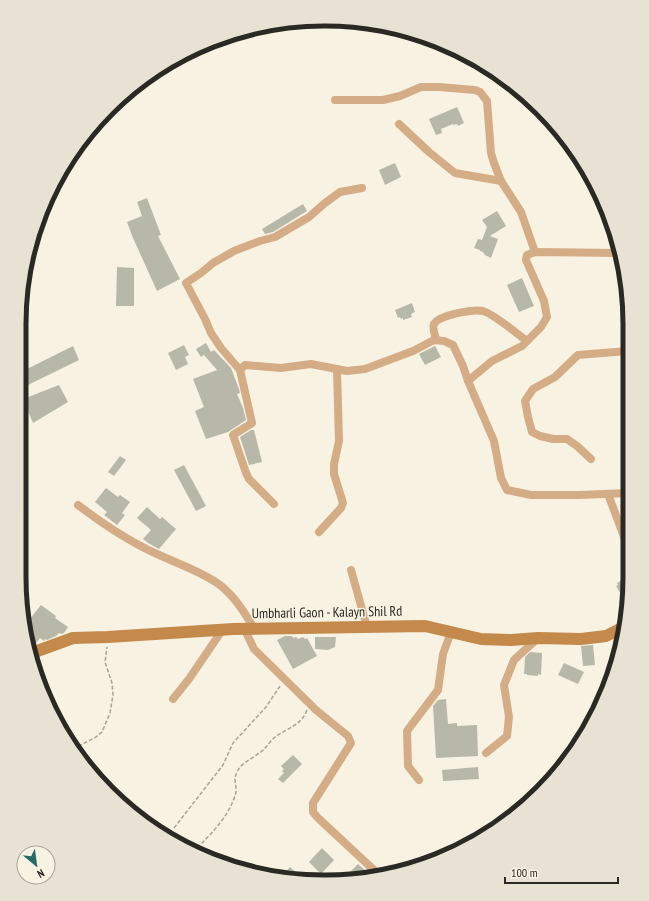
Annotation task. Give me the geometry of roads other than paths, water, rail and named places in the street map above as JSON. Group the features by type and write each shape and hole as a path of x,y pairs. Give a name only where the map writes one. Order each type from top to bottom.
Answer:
{"street":[{"path":"335,100 383,100 400,96 421,87 475,90 480,92 486,101 491,153 501,181 521,212 535,252"},
{"path":"399,124 429,152 455,173 501,181"},
{"path":"274,504 249,479 243,468 233,435 252,423 240,370 221,348 211,333 186,283 201,273 212,263 234,251 275,237 302,221 340,192 362,188"},
{"path":"468,381 492,361 522,346 541,327 547,318 544,301 526,260 527,255 535,252 614,253"},
{"path":"436,339 433,327 434,323 440,319 447,316 475,311 484,311 492,315 527,341"},
{"path":"240,370 245,365 281,368 311,364 347,371 365,369 436,339 444,341 453,345 463,366 494,441 500,478 507,490 531,495 623,493"},
{"path":"591,459 577,446 567,440 552,439 532,432 525,401 533,389 555,377 578,355 623,351"},
{"path":"319,532 344,503 334,474 334,464 339,441 337,369"},
{"path":"608,494 623,534"},
{"path":"78,506 124,537 220,585 239,603 249,628 254,649 309,703 348,736 351,743 313,802 313,812 316,817 374,870"},
{"path":"351,570 367,627"},
{"name":"Umbharli Gaon - Kalayn Shil Rd","path":"36,652 73,638 249,628 424,626 481,639 511,640 538,638 580,639 606,636 618,630"},
{"path":"173,698 189,679 223,629"},
{"path":"418,780 408,766 407,732 438,690 443,654 451,632"},
{"path":"486,752 507,736 509,717 504,685 514,660 538,638"}]}
